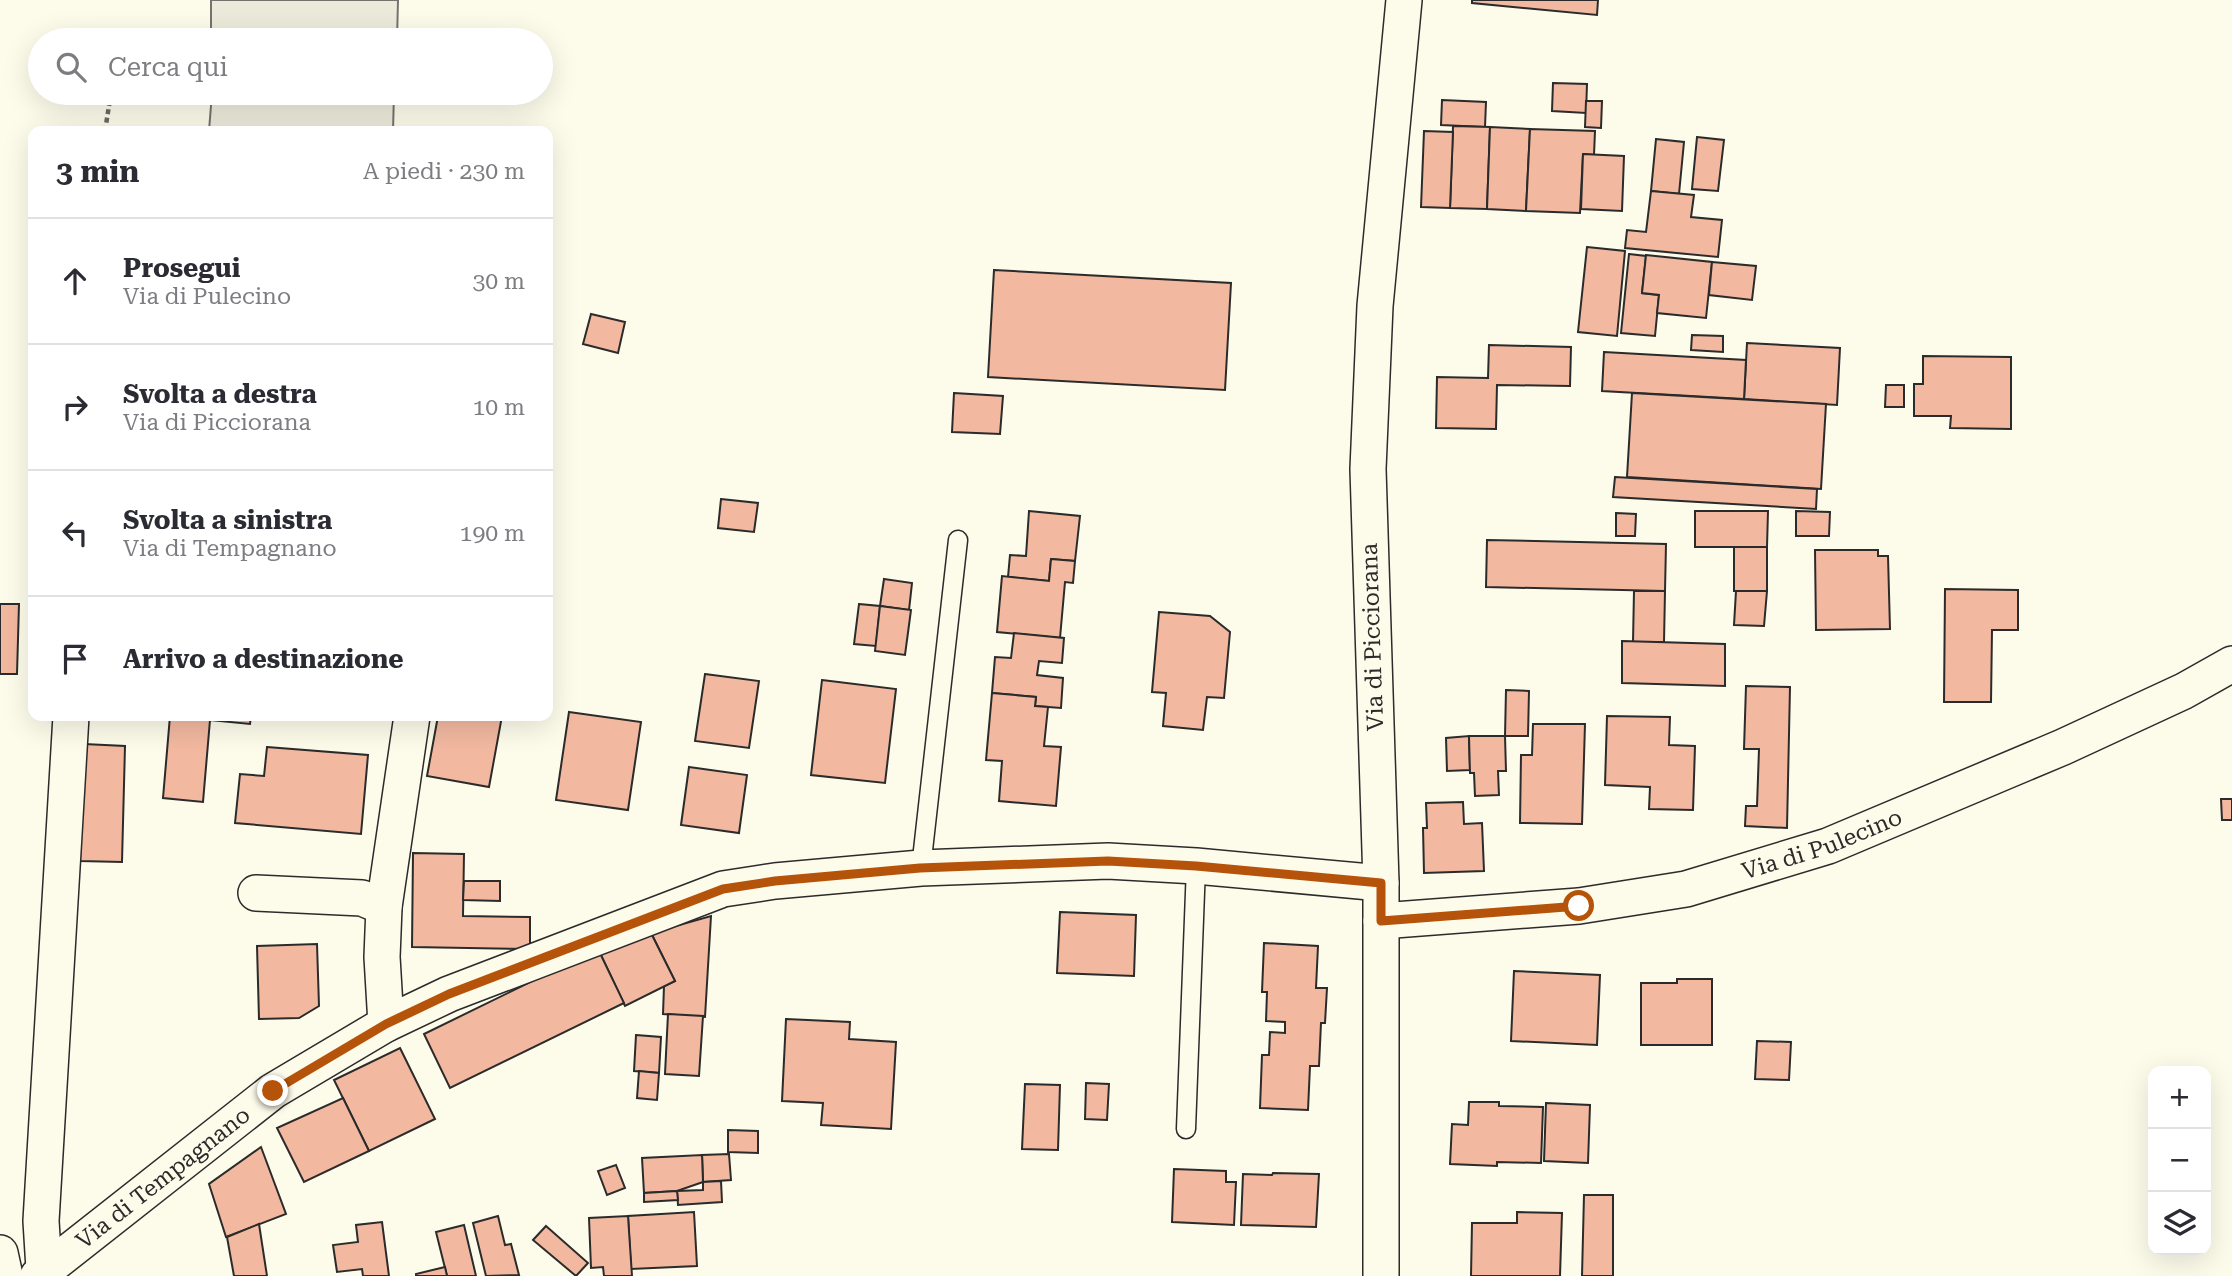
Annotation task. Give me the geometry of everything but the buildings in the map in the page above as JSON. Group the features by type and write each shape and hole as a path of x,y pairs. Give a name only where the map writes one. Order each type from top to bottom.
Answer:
{"street":[{"name":"Via di Picciorana","path":"1381,1276 1381,883 1368,469 1375,306 1404,0"},
{"name":"Via di Pulecino","path":"1381,921 1579,906 1686,889 1738,874 1828,846 2050,753 2184,691 2232,664"},
{"path":"54,1269 41,1221 71,721"},
{"path":"386,1024 382,957 384,907 411,721"},
{"name":"Via di Tempagnano","path":"54,1269 273,1091 386,1024 449,994 723,889 775,881 920,868 1108,861 1381,883"},
{"path":"256,893 362,898 384,907"},
{"path":"0,1253 5,1276"}],"lane":[{"path":"920,868 958,540"},
{"path":"1186,1129 1196,866"}],"path":[{"path":"107,126 109,105"}],"shaded area":[{"path":"211,0 398,0 397,28 211,28"},
{"path":"211,105 394,105 393,126 209,126"}],"route":[{"path":"273,1091 386,1024 449,994 723,889 775,881 949,866 1108,861 1381,883 1381,921 1579,906"}]}
